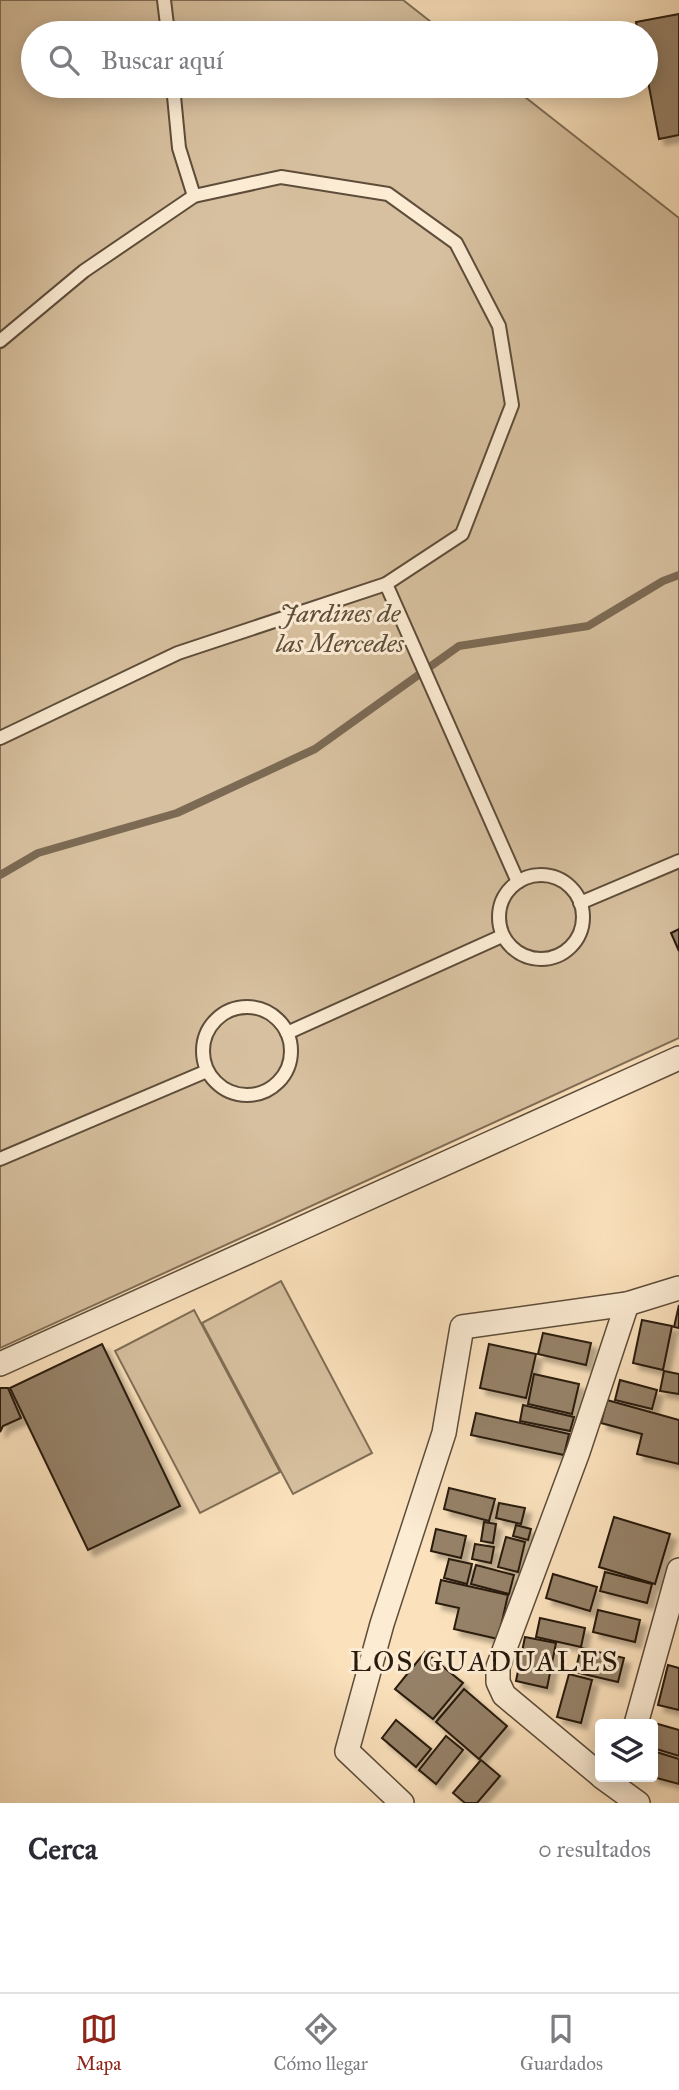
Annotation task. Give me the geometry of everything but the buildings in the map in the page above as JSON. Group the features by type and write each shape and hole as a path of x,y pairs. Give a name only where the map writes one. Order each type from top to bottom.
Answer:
{"street":[{"path":"0,1364 679,1058"},
{"path":"402,1803 347,1751 383,1624 444,1433 463,1327 626,1304 679,1287"},
{"path":"595,1767 504,1695 498,1682 498,1667 578,1452 626,1304"},
{"path":"637,1719 679,1570"},
{"path":"614,1782 638,1803"}],"lane":[{"path":"164,0 167,21"},
{"path":"174,98 179,148 194,196"},
{"path":"0,341 84,271 194,196 281,177 388,194 456,243 499,326 512,405 463,534 386,584 178,653 0,738"},
{"path":"386,584 518,881"},
{"path":"580,902 679,861"},
{"path":"534,876 557,878 573,890 580,902 581,931 568,949 559,955 545,959 530,958 517,953 502,936 498,911 503,897 518,881 534,876"},
{"path":"287,1033 502,936"},
{"path":"248,1007 264,1010 279,1020 287,1033 291,1056 289,1066 281,1079 269,1089 254,1095 228,1091 207,1071 202,1050 204,1038 211,1024 232,1009 248,1007"},
{"path":"0,1159 207,1071"}],"green space":[{"name":"Jardines de las Mercedes","path":"0,0 403,0 430,21 21,21 21,98 526,98 679,218 679,1038 0,1348"},
{"path":"281,1281 372,1453 293,1494 202,1323"},
{"path":"194,1310 280,1472 200,1513 115,1351"}],"waterway":[{"path":"0,875 38,853 177,813 315,749 459,646 588,626 663,581 679,575"}],"district":[{"name":"LOS GUADUALES","path":"485,1661"}]}
